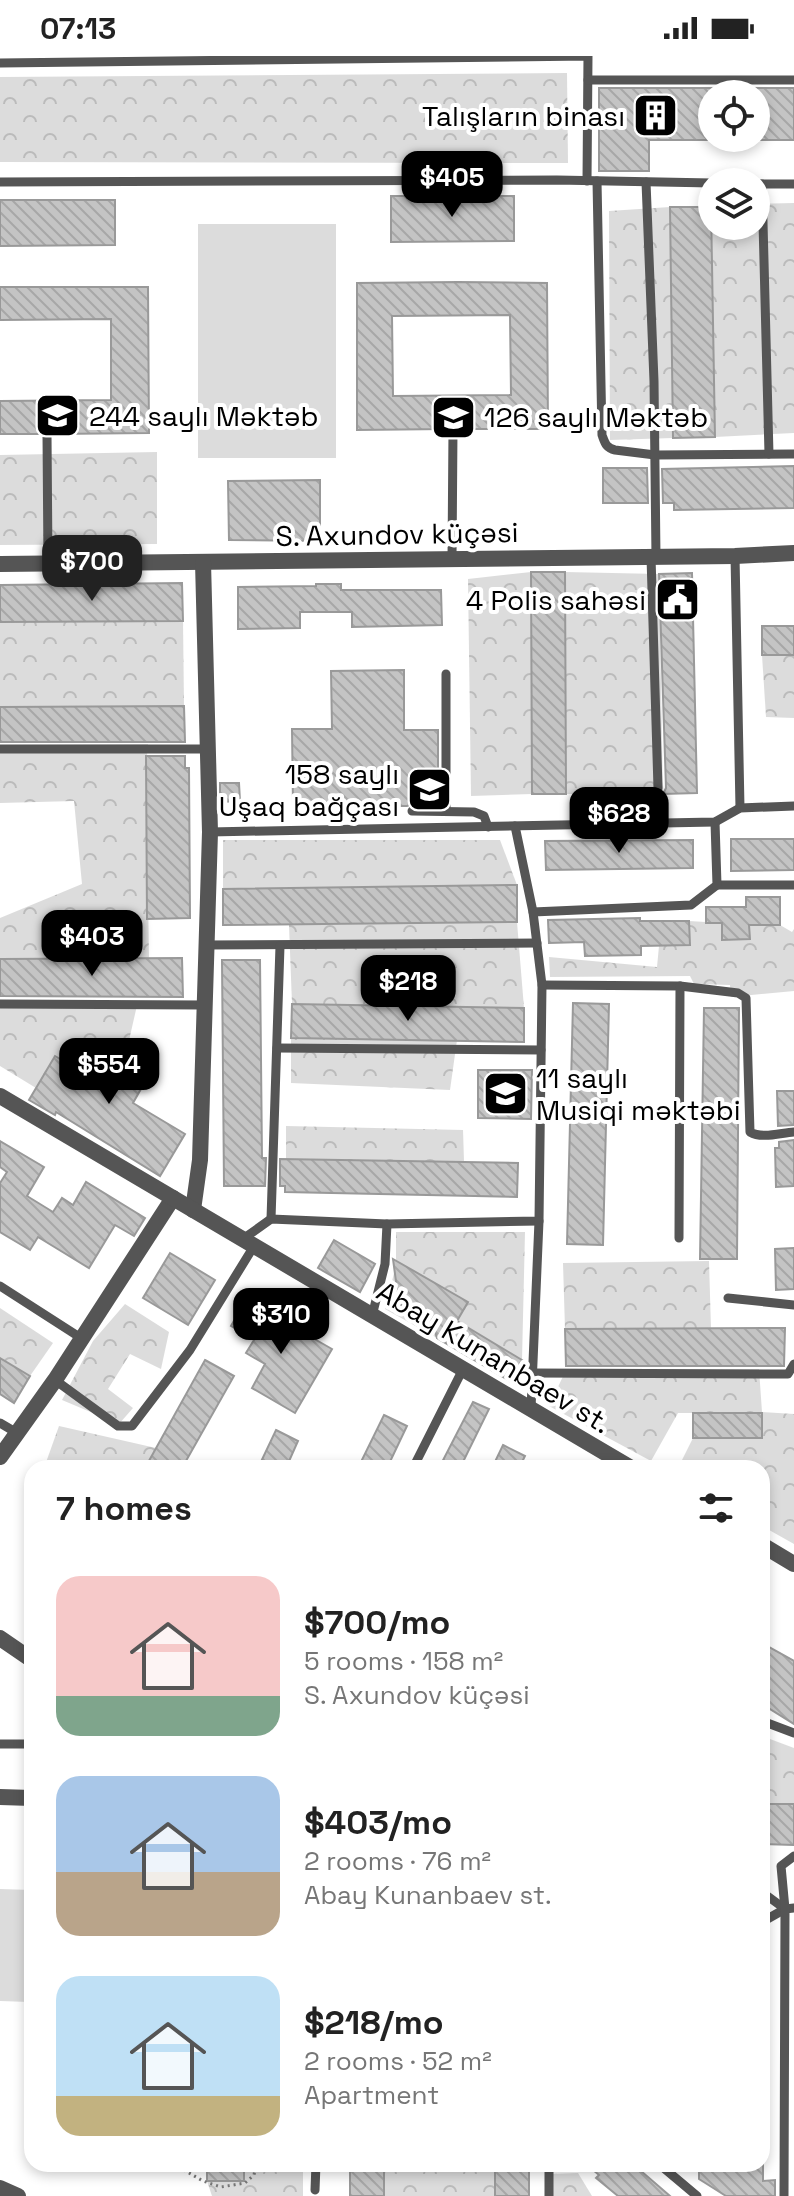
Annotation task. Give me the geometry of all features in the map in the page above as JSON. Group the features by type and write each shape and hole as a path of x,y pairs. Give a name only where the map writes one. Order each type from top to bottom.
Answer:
{"street":[{"name":"S. Axundov küçəsi","path":"0,564 794,553"},
{"path":"193,1210 200,1160 210,832 203,562"},
{"name":"Abay Kunanbaev st.","path":"0,1096 617,1460"},
{"path":"0,1457 55,1380 173,1198"},
{"path":"770,1550 794,1564"},
{"path":"0,1638 24,1654"},
{"path":"0,1797 24,1798"},
{"path":"0,2188 18,2196"}],"lane":[{"path":"0,63 88,59 588,56 602,435 605,444 609,449 655,455 794,454"},
{"path":"588,80 794,80"},
{"path":"0,182 698,183"},
{"path":"646,182 654,381 658,788"},
{"path":"770,184 794,184"},
{"path":"761,240 769,454"},
{"path":"452,559 453,429"},
{"path":"47,434 48,563"},
{"path":"735,556 740,808"},
{"path":"446,674 446,811"},
{"path":"0,749 207,749"},
{"path":"210,832 715,822 740,808 794,806"},
{"path":"412,811 474,812 484,816 488,827"},
{"path":"715,822 717,885"},
{"path":"515,826 533,912 542,985 539,1221 531,1409"},
{"path":"533,912 691,905 717,885 794,885"},
{"path":"205,945 537,943"},
{"path":"55,1380 118,1426 132,1426 190,1350 248,1242 271,1219 280,946"},
{"path":"542,985 680,986 738,993 746,998 750,1132 755,1135 794,1132"},
{"path":"679,1238 680,986"},
{"path":"0,1004 203,1005"},
{"path":"277,1048 541,1050"},
{"path":"271,1219 387,1224 539,1221"},
{"path":"372,1316 385,1264 387,1224"},
{"path":"0,1286 81,1338"},
{"path":"728,1298 794,1305"},
{"path":"533,1373 788,1374 794,1364"},
{"path":"417,1460 463,1369"},
{"path":"0,1423 17,1433"},
{"path":"770,1724 794,1733"},
{"path":"0,1744 24,1744"},
{"path":"784,2196 790,1908 781,1866 794,1856"},
{"path":"770,1897 790,1908"},
{"path":"770,1918 790,1908"},
{"path":"315,2190 316,2172"},
{"path":"549,2172 549,2196"},
{"path":"668,2172 697,2196"}],"path":[{"path":"187,2172 221,2187 245,2183 255,2172"}],"green space":[{"path":"567,73 568,163 0,162 0,77"},
{"path":"794,203 794,433 715,437 712,240 770,240 770,204"},
{"path":"670,207 673,438 610,440 609,211"},
{"path":"198,224 336,224 336,458 198,458"},
{"path":"157,452 157,544 0,545 0,455"},
{"path":"531,572 532,794 471,796 468,579"},
{"path":"565,572 659,574 663,794 566,794"},
{"path":"183,621 184,706 0,707 0,622"},
{"path":"762,655 794,655 794,718 766,717"},
{"path":"148,744 149,958 0,959 0,918 82,884 74,801 0,803 0,745"},
{"path":"223,840 500,840 517,885 223,889"},
{"path":"689,921 722,923 723,939 749,939 749,925 780,925 792,932 794,929 794,991 731,997 730,985 694,984 690,976 550,977 549,957 657,967 659,946 690,945"},
{"path":"517,922 524,1008 292,1004 289,925"},
{"path":"138,1001 125,1058 98,1042 81,1071 55,1056 36,1088 0,1066 0,1002"},
{"path":"291,1038 457,1040 450,1090 291,1083"},
{"path":"286,1126 463,1130 464,1162 286,1159"},
{"path":"396,1232 525,1232 522,1360 448,1344 385,1309 396,1265"},
{"path":"709,1261 711,1329 565,1329 563,1263"},
{"path":"125,1304 169,1332 161,1369 130,1354 108,1389 133,1408 119,1424 62,1400 93,1341"},
{"path":"0,1308 53,1343 30,1376 0,1358"},
{"path":"759,1369 762,1412 794,1414 794,1544 770,1530 770,1460 682,1460 693,1438 761,1438 761,1413 678,1413 649,1460 549,1406 566,1370"},
{"path":"59,1426 156,1448 149,1460 47,1460"},
{"path":"770,1739 794,1748 794,1804 770,1804"},
{"path":"0,1889 24,1890 24,2002 0,2001"},
{"path":"244,2172 303,2172 303,2196 212,2196 207,2181 243,2181"},
{"path":"384,2172 495,2172 495,2196 384,2196"},
{"path":"578,2173 592,2196 552,2196 551,2174"}],"building":[{"name":"Talışların binası","path":"599,88 698,88 698,140 649,140 649,171 599,171"},
{"path":"770,88 794,88 794,140 770,140"},
{"path":"391,196 514,196 514,241 391,242"},
{"path":"0,200 115,200 115,245 0,246"},
{"path":"670,207 698,207 698,240 712,240 715,437 673,438"},
{"path":"357,283 547,283 548,429 460,429 457,423 452,422 446,429 357,430","holes":["510,315 511,395 393,396 392,316"]},
{"path":"0,287 148,287 149,433 54,434 51,428 46,427 40,434 0,434 0,401 111,400 111,319 0,320"},
{"path":"794,466 794,508 674,510 674,503 663,503 662,469"},
{"path":"603,468 647,468 648,503 603,503"},
{"path":"320,480 320,541 229,540 228,481"},
{"path":"531,572 565,572 566,794 532,794"},
{"path":"692,573 697,793 663,794 666,788 659,574"},
{"path":"182,583 183,621 0,622 0,585"},
{"path":"341,584 341,590 441,590 442,625 352,627 352,612 300,612 300,628 238,629 238,587"},
{"path":"762,626 794,626 794,655 762,655"},
{"path":"404,670 404,730 438,730 438,804 293,806 292,729 332,729 331,671"},
{"path":"184,706 185,742 0,742 0,707"},
{"path":"146,756 185,756 185,768 189,768 190,918 147,919"},
{"path":"220,783 239,783 240,801 220,802"},
{"path":"731,839 794,839 794,870 731,871"},
{"path":"693,840 693,868 546,870 545,841"},
{"path":"517,885 517,922 223,925 223,889"},
{"path":"746,897 780,897 780,925 749,925 750,939 722,940 722,923 706,923 706,907 746,907"},
{"path":"640,918 640,921 689,921 690,945 641,946 641,955 585,956 584,942 549,943 548,920"},
{"path":"182,958 183,997 0,996 0,959"},
{"path":"222,960 260,960 265,1186 224,1186"},
{"path":"573,1003 609,1004 603,1245 567,1244"},
{"path":"292,1004 524,1008 524,1042 291,1038"},
{"path":"704,1008 739,1008 737,1259 700,1259"},
{"path":"98,1042 150,1073 133,1103 185,1134 160,1176 56,1112 55,1115 29,1100 55,1056 81,1071"},
{"name":"11 saylı Musiqi məktəbi","path":"478,1070 532,1070 531,1119 478,1118"},
{"path":"777,1091 794,1091 794,1125 778,1126"},
{"path":"794,1140 794,1186 776,1187 775,1148 779,1148 779,1142"},
{"path":"0,1141 44,1167 27,1196 53,1212 62,1198 73,1205 86,1182 145,1218 134,1236 115,1225 89,1268 38,1237 30,1250 0,1232 0,1183 7,1172 0,1167"},
{"path":"280,1159 518,1163 517,1197 285,1192 285,1186 280,1186"},
{"path":"334,1240 375,1264 360,1292 318,1268"},
{"path":"794,1248 794,1289 776,1290 775,1249"},
{"path":"170,1253 215,1280 188,1325 143,1298"},
{"path":"393,1259 468,1302 457,1321 522,1360 510,1381 437,1338 431,1319 399,1304"},
{"path":"246,1300 332,1349 295,1413 252,1388 265,1364 246,1353 254,1340 231,1326"},
{"path":"785,1328 784,1366 566,1366 565,1329"},
{"path":"0,1358 30,1376 14,1403 0,1394"},
{"path":"205,1360 234,1376 187,1460 149,1460"},
{"path":"473,1402 489,1409 464,1460 443,1460"},
{"path":"693,1413 762,1413 762,1438 693,1438"},
{"path":"384,1415 407,1426 391,1460 362,1460"},
{"path":"276,1430 298,1441 290,1460 262,1460"},
{"path":"503,1445 525,1456 523,1460 496,1460"},
{"path":"770,1648 794,1661 794,1724 770,1709"},
{"path":"770,1804 794,1804 794,1845 770,1844"},
{"path":"207,2172 244,2172 244,2181 207,2181"},
{"path":"350,2172 384,2172 384,2196 350,2196"},
{"path":"495,2172 529,2172 529,2196 495,2196"},
{"path":"595,2172 642,2172 670,2196 618,2196 596,2178 599,2175"},
{"path":"699,2172 763,2172 763,2181 775,2180 775,2196 726,2196 699,2179"}],"place":[{"name":"Talışların binası","path":"656,116"},
{"name":"244 saylı Məktəb","path":"58,416"},
{"name":"126 saylı Məktəb","path":"453,417"},
{"name":"4 Polis sahəsi","path":"677,600"},
{"name":"158 saylı Uşaq bağçası","path":"430,790"},
{"name":"11 saylı Musiqi məktəbi","path":"505,1094"}]}
